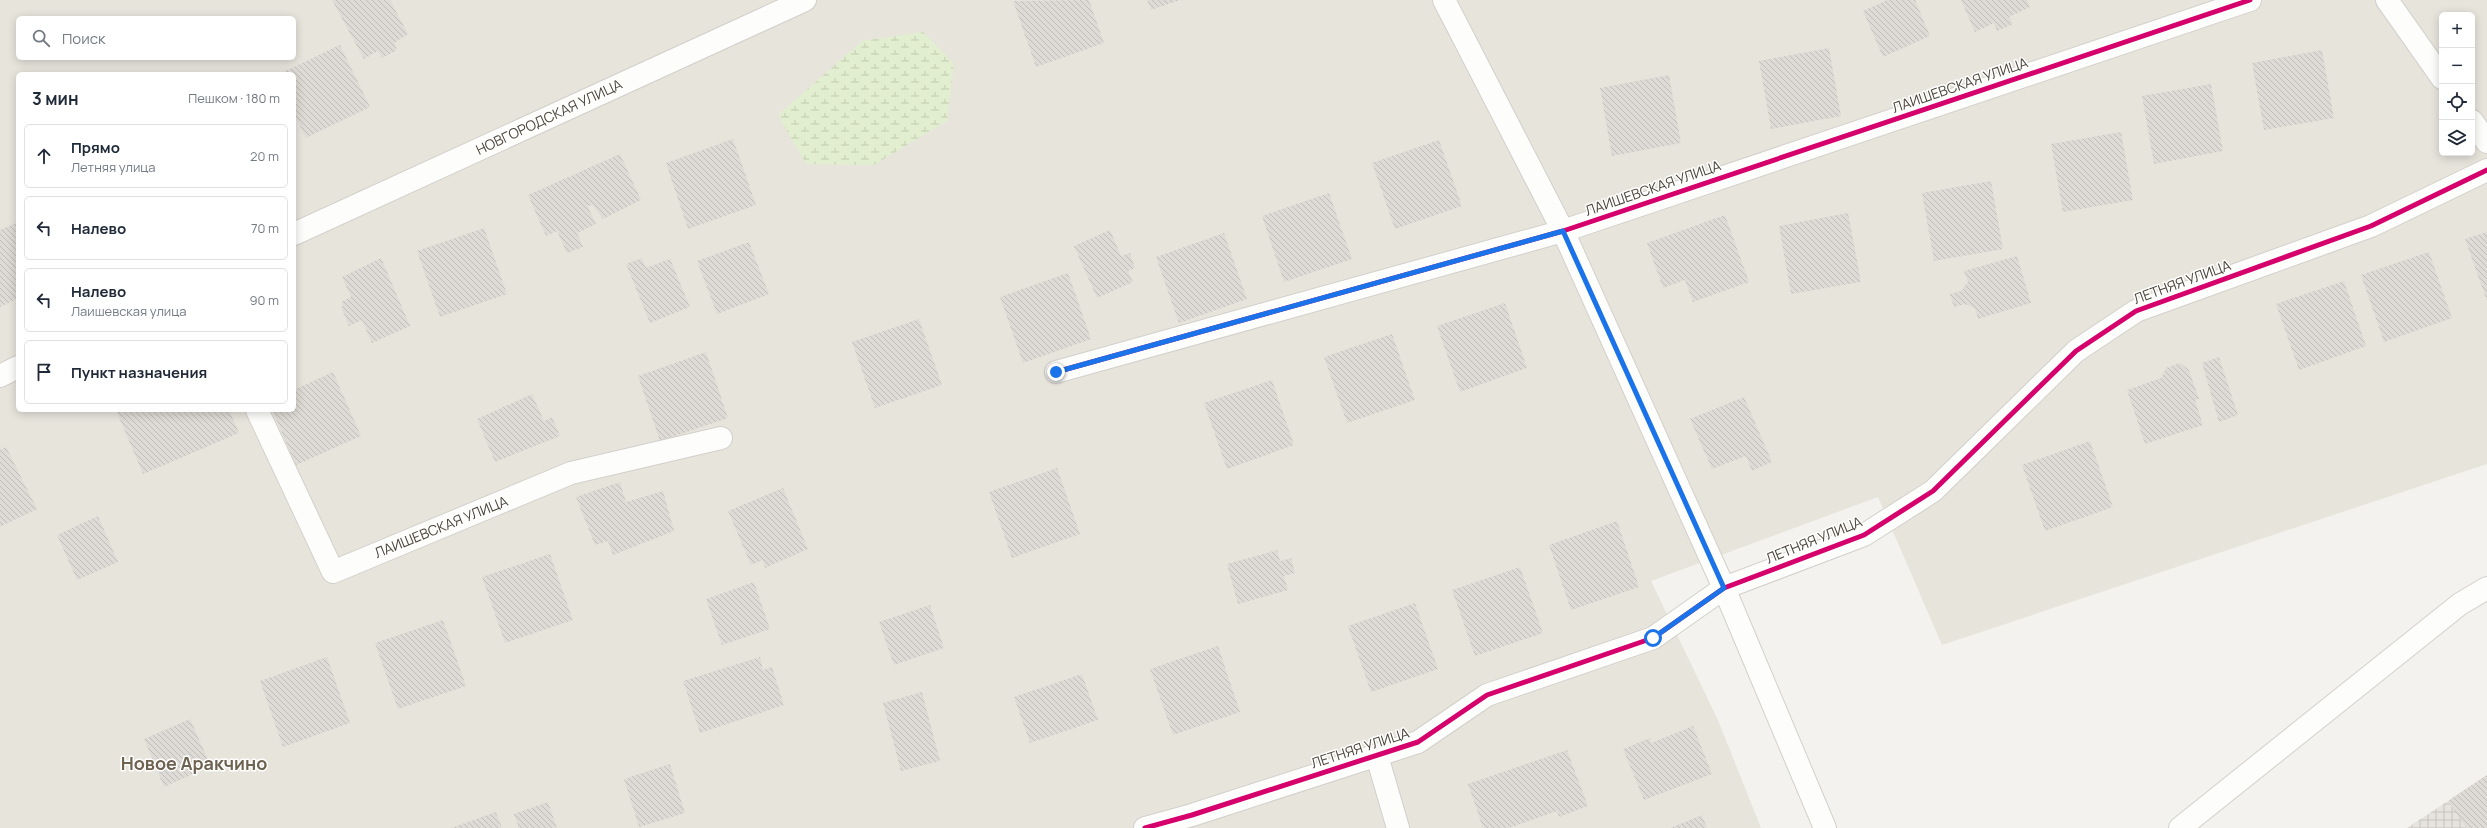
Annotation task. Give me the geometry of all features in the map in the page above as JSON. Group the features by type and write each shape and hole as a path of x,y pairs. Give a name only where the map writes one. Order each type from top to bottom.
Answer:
{"street":[{"name":"НОВГОРОДСКАЯ УЛИЦА","path":"296,233 804,0"},
{"path":"1444,0 1563,231 1724,588 1825,828"},
{"name":"ЛАИШЕВСКАЯ УЛИЦА","path":"1056,372 1563,231 2250,0"},
{"path":"2387,0 2439,74"},
{"path":"2475,125 2487,142"},
{"name":"ЛЕТНЯЯ УЛИЦА","path":"1145,828 1194,822 1418,742 1486,695 1653,638 1724,588 1864,535 1933,491 2076,351 2136,311 2371,226 2487,170"},
{"path":"0,376 16,368"},
{"name":"ЛАИШЕВСКАЯ УЛИЦА","path":"258,412 333,572 571,473 721,438"},
{"path":"2185,827 2460,604 2487,588"},
{"path":"1377,756 1398,828"}],"shaded area":[{"path":"0,0 2487,0 2487,464 1942,645 1878,497 1651,581 1718,720 1761,828 0,828"},
{"path":"2487,775 2487,828 2407,828 2448,801"}],"green space":[{"path":"923,32 954,64 947,121 874,165 806,164 778,115 862,41"}],"building":[{"path":"332,0 390,0 408,34 394,43 397,50 382,58 378,51 364,59"},
{"path":"1089,0 1104,43 1036,67 1013,1"},
{"path":"1147,0 1180,0 1151,10"},
{"path":"1887,0 1915,0 1930,36 1883,57 1863,11"},
{"path":"1961,0 2027,0 2030,7 2009,17 2013,24 1997,31 1994,23 1975,32"},
{"path":"340,45 370,107 306,138 296,117 296,72 283,72"},
{"path":"1829,48 1841,116 1771,129 1759,61"},
{"path":"2322,50 2334,118 2264,130 2252,63"},
{"path":"1669,75 1681,143 1612,156 1600,88"},
{"path":"2211,84 2223,151 2154,164 2142,96"},
{"path":"2121,132 2133,200 2063,212 2051,144"},
{"path":"733,139 756,205 688,229 666,163"},
{"path":"1439,140 1462,206 1395,229 1372,163"},
{"path":"620,154 641,200 603,219 593,205 587,205 596,224 577,233 583,247 567,253 557,231 546,236 528,195"},
{"path":"1991,181 2003,249 1934,261 1922,193"},
{"path":"1329,193 1352,259 1284,282 1262,216"},
{"path":"1848,213 1861,282 1791,294 1779,226"},
{"path":"1725,215 1749,282 1693,302 1685,280 1663,288 1647,243"},
{"path":"16,223 16,299 0,307 0,230"},
{"path":"484,228 507,294 440,317 417,251"},
{"path":"1110,230 1121,256 1130,253 1135,268 1128,271 1133,282 1097,298 1074,246"},
{"path":"2487,232 2487,301 2465,239"},
{"path":"1224,233 1247,299 1179,323 1156,257"},
{"path":"749,242 769,294 717,314 697,261"},
{"path":"2429,252 2452,318 2384,342 2361,275"},
{"path":"2017,256 2031,303 1978,319 1975,308 1965,304 1954,307 1950,294 1961,291 1968,282 1964,271"},
{"path":"381,258 410,326 372,343 362,320 349,326 341,307 343,306 341,302 351,297 342,277"},
{"path":"642,258 646,268 670,259 690,307 650,323 626,264"},
{"path":"1068,273 1091,339 1023,363 1000,297"},
{"path":"2344,281 2366,346 2299,370 2276,304"},
{"path":"1505,303 1527,368 1460,392 1437,326"},
{"path":"919,319 942,385 875,408 852,342"},
{"path":"1392,334 1415,400 1347,423 1324,357"},
{"path":"706,352 728,418 660,441 638,376"},
{"path":"2219,357 2238,415 2219,422 2202,363"},
{"path":"2180,363 2189,370 2199,399 2195,400 2203,425 2145,444 2127,390 2161,378 2166,368"},
{"path":"333,372 361,436 296,465 273,412 296,412 296,389"},
{"path":"1272,380 1294,445 1227,469 1204,403"},
{"path":"532,394 544,421 552,417 560,436 495,462 477,419"},
{"path":"1744,397 1772,462 1752,471 1746,456 1712,469 1690,419"},
{"path":"117,412 230,412 239,433 143,474"},
{"path":"2090,441 2113,507 2045,531 2022,465"},
{"path":"6,447 37,509 0,527 0,450"},
{"path":"1057,468 1080,534 1012,558 989,492"},
{"path":"620,482 626,502 663,491 674,531 613,555 608,541 595,545 576,497"},
{"path":"783,488 808,549 765,568 763,560 751,565 728,511"},
{"path":"98,516 118,562 77,580 57,535"},
{"path":"1617,521 1639,587 1571,610 1549,545"},
{"path":"1277,550 1280,561 1291,558 1295,573 1284,576 1288,590 1238,604 1227,564"},
{"path":"550,554 573,620 505,643 482,577"},
{"path":"1520,567 1543,633 1475,656 1452,590"},
{"path":"754,582 770,629 722,645 706,599"},
{"path":"1415,603 1438,669 1371,692 1348,626"},
{"path":"930,605 944,648 894,665 879,622"},
{"path":"443,620 466,686 398,709 375,643"},
{"path":"1218,646 1240,712 1173,735 1150,669"},
{"path":"327,657 350,723 283,747 260,681"},
{"path":"760,657 763,670 772,667 784,705 700,733 683,681"},
{"path":"1082,674 1098,720 1030,743 1014,697"},
{"path":"922,692 940,761 901,771 883,703"},
{"path":"190,719 211,766 164,787 144,739"},
{"path":"1693,726 1712,774 1644,800 1623,749 1650,738 1651,743"},
{"path":"1567,750 1588,806 1559,817 1557,811 1509,828 1483,828 1468,784"},
{"path":"670,764 685,813 639,827 624,779"},
{"path":"2487,775 2487,828 2466,828 2448,801"},
{"path":"548,802 557,828 519,828 514,814"},
{"path":"496,812 502,828 451,828"},
{"path":"1702,815 1707,828 1670,828"}],"cycle path":[{"path":"1056,372 1563,231 2250,0"},
{"path":"1145,828 1192,815 1418,742 1487,695 1653,638 1724,588 1864,535 1933,491 2076,351 2136,311 2371,226 2487,170"}],"district":[{"name":"Новое Аракчино","path":"194,764"}],"route":[{"path":"1056,372 1563,231 1724,588 1653,638"}]}
